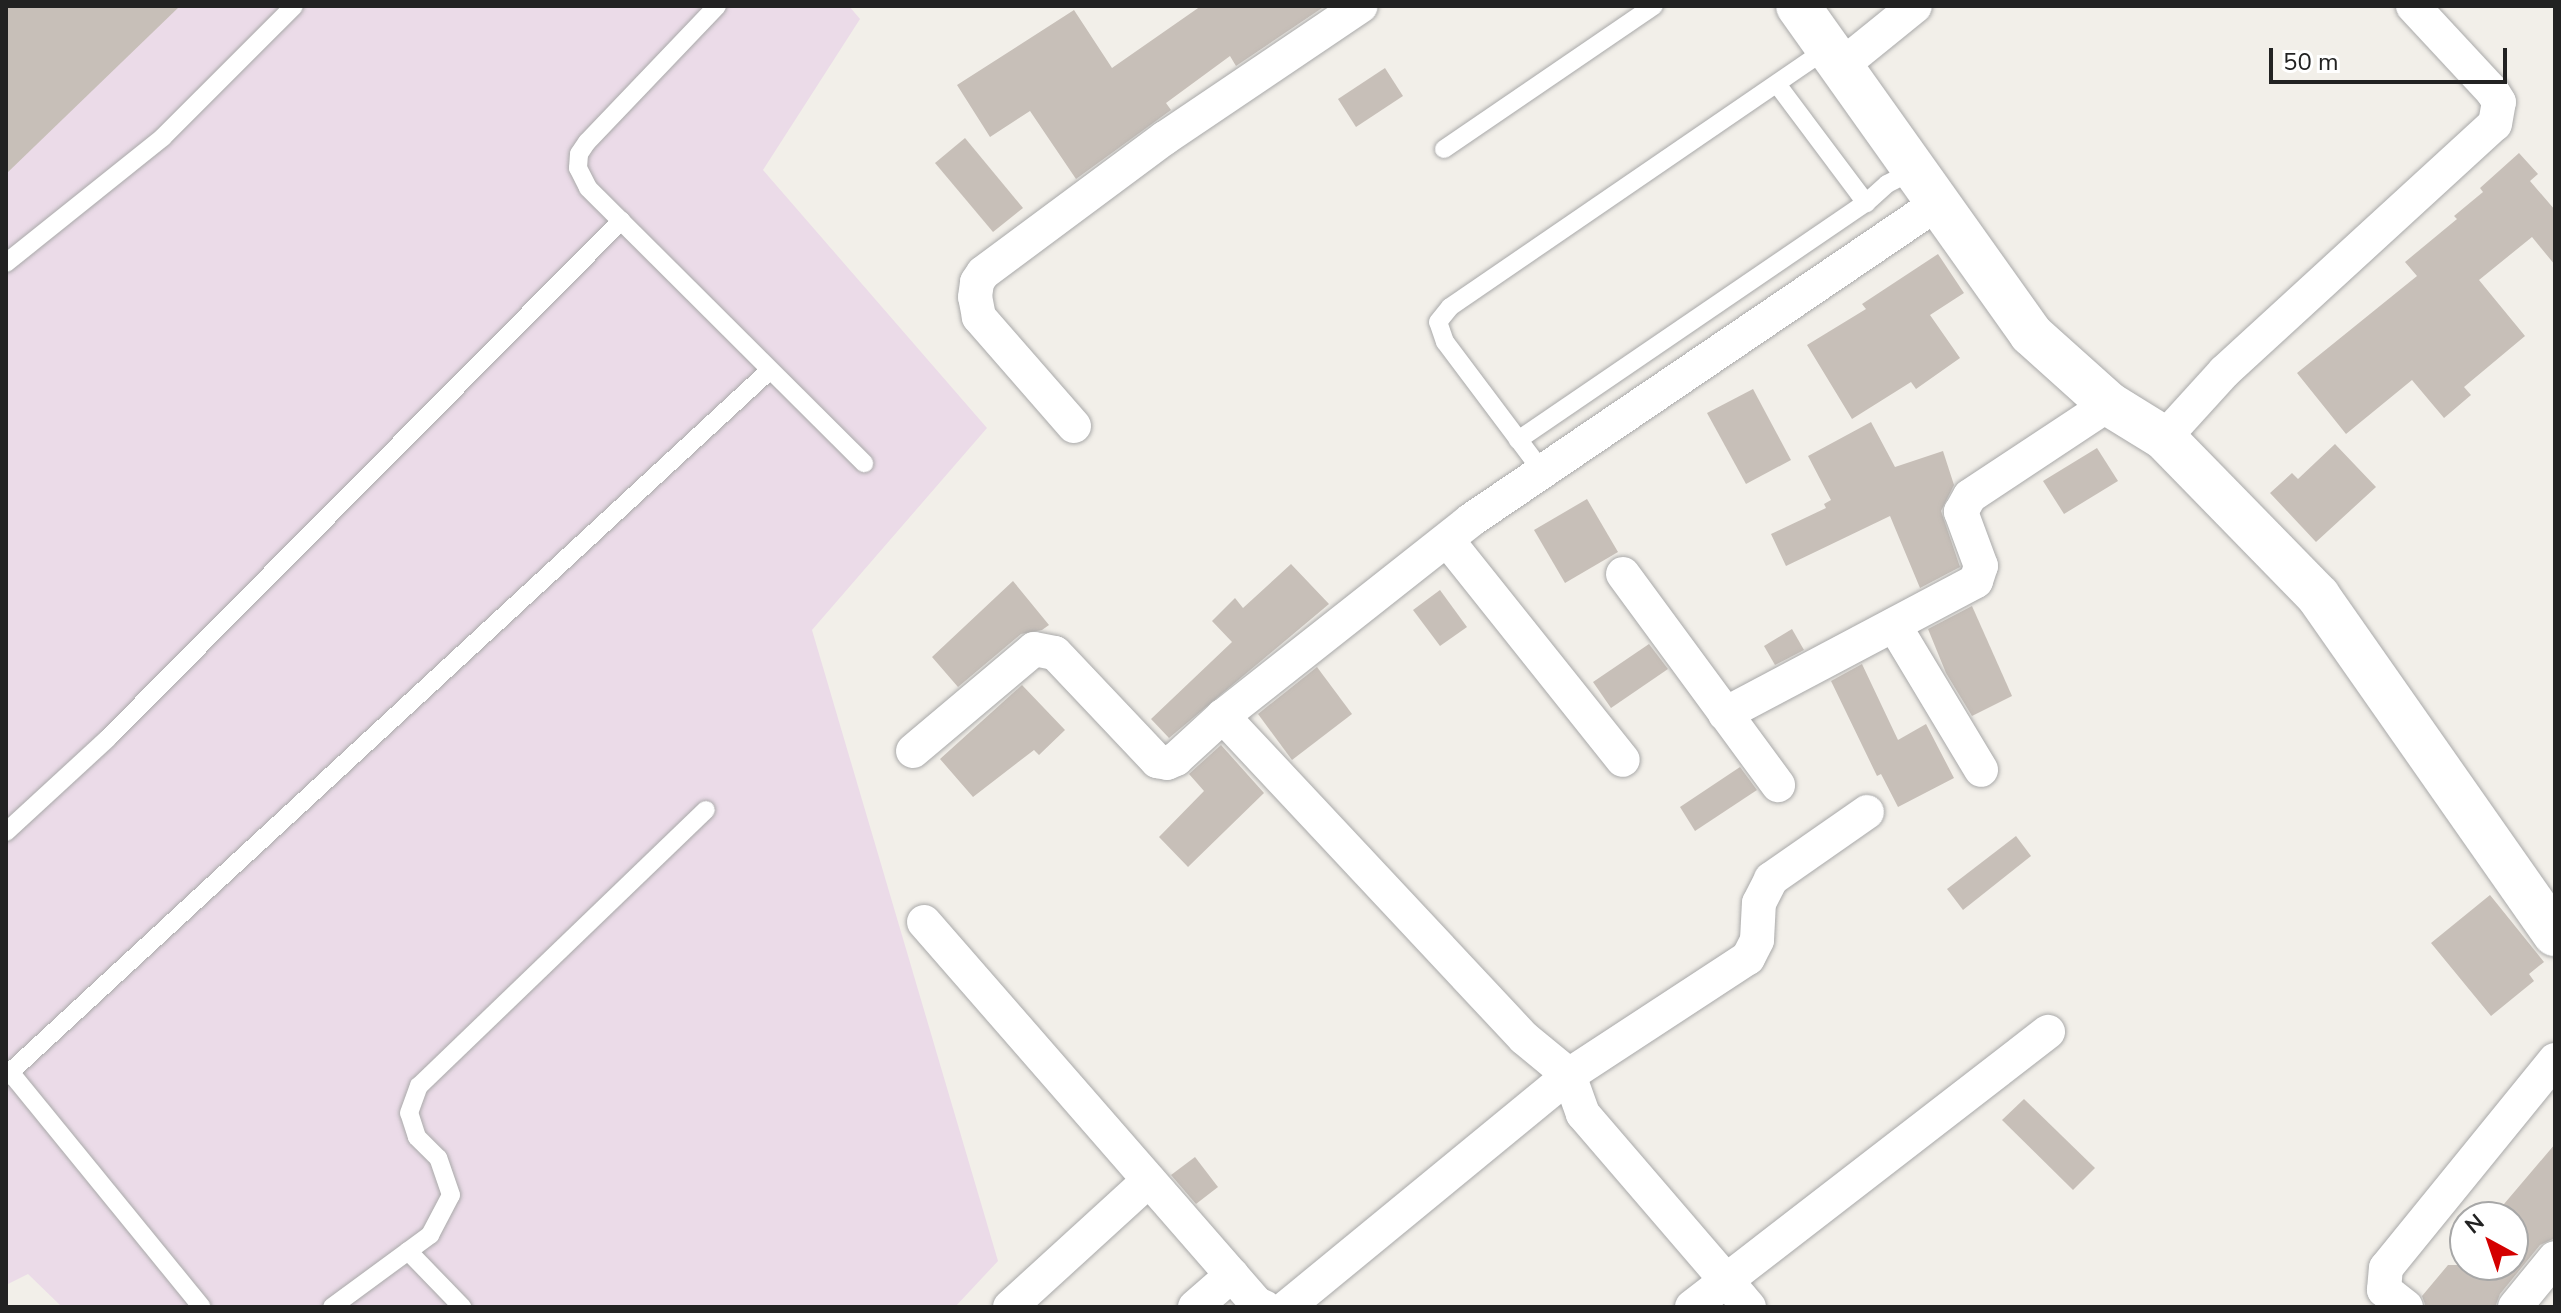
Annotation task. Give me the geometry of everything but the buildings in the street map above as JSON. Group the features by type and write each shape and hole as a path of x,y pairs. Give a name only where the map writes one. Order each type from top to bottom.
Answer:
{"street":[{"path":"1074,426 979,317 975,297 983,273 1165,138 1361,6"},
{"path":"1798,6 2031,334 2109,404 2164,438 2318,596 2555,934"},
{"path":"1835,57 1915,6"},
{"path":"2164,438 2224,372 2495,124 2499,102 2492,91 2413,6"},
{"path":"913,751 1034,649 1055,653 1157,761 1167,763 1176,759 1223,716 1448,541 1927,187"},
{"path":"1725,714 1976,581 1981,566 1961,512 1970,496 2109,404"},
{"path":"1448,541 1623,760"},
{"path":"1623,574 1778,785"},
{"path":"1894,625 1981,770"},
{"path":"1223,716 1524,1038 1569,1075 1583,1114 1749,1307"},
{"path":"1287,1307 1569,1075 1748,958 1757,940 1759,903 1771,879 1867,812"},
{"path":"924,922 1232,1275 1264,1307"},
{"path":"1692,1307 1723,1280 2048,1032"},
{"path":"2406,1307 2384,1290 2386,1268 2555,1060"},
{"path":"1010,1307 1149,1180"},
{"path":"2515,1307 2555,1258"},
{"path":"1195,1307 1232,1275"}],"lane":[{"path":"6,263 163,137 294,6"},
{"path":"717,6 579,154 578,168 588,188 864,463"},
{"path":"1444,149 1654,6"},
{"path":"1542,471 1445,342 1438,322 1450,307 1777,84 1835,57"},
{"path":"1777,84 1866,203"},
{"path":"1518,440 1866,203 1887,184 1927,187"},
{"path":"6,832 107,739 621,221"},
{"path":"202,1307 8,1074 770,370"},
{"path":"332,1307 430,1235 451,1195 438,1158 417,1137 409,1113 419,1086 706,810"},
{"path":"408,1251 462,1307"}],"shaded area":[{"path":"6,6 849,6 860,19 763,170 987,428 812,630 998,1261 955,1307 62,1307 28,1274 6,1285"}]}
